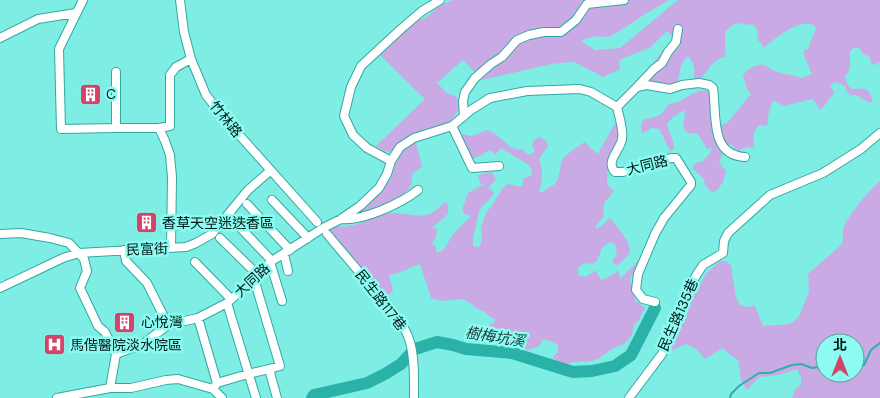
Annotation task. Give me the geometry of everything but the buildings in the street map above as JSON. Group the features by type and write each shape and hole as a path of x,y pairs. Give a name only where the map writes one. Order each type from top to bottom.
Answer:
{"street":[{"path":"83,0 59,49 61,129 159,128 170,126 170,75 176,66 191,59"},
{"name":"竹林路","path":"180,0 184,32 191,59 206,95 314,221"},
{"path":"391,161 367,148 353,135 344,116 351,87 362,66 422,11 440,0"},
{"path":"464,116 463,101 465,92 475,78 502,57 518,40 528,35 544,32 561,32 576,20 587,4 624,0"},
{"path":"0,38 38,19 76,12"},
{"path":"617,107 662,63 676,42 678,29"},
{"path":"116,72 116,128"},
{"path":"637,86 670,89 699,83 713,88 717,134 720,144 736,156 745,157"},
{"name":"大同路","path":"116,354 143,344 168,325 198,318 229,301 271,261 360,206 379,188 387,174 391,161 400,147 414,138 452,126 471,110 490,98 527,91 580,89 591,92 617,107 622,139 611,162 615,172 623,172 676,158 691,182 691,185 664,218 654,234 638,274 636,290 643,299 655,302"},
{"path":"452,126 472,168 499,166"},
{"path":"159,128 170,155 172,177 171,248"},
{"name":"民生路135巷","path":"629,398 662,354 686,294 697,274 703,266 723,253 724,241 728,233 770,195 823,174 861,149 880,133"},
{"name":"民富街","path":"0,288 63,258 79,253 186,247 196,243 212,234 248,190 270,171"},
{"path":"340,220 358,218 378,211 410,196 418,190"},
{"path":"272,200 308,238"},
{"path":"247,204 287,252 288,271"},
{"path":"235,222 271,261 282,301"},
{"path":"0,234 21,232 47,233 69,243 84,259 87,271 80,288 98,326 105,332 116,354 110,388"},
{"name":"民生路117巷","path":"328,236 398,318 409,339 412,350 414,398"},
{"path":"56,398 110,388 131,388 178,379 215,386 248,374 280,366 256,277 220,238"},
{"path":"124,250 126,262 146,283 168,325"},
{"path":"195,262 229,301 256,398"},
{"path":"198,318 215,386 222,398"},
{"path":"269,369 277,398"}],"shaded area":[{"path":"453,0 669,0 611,36 596,36 582,40 595,50 620,48 678,0 880,0 880,62 875,65 872,64 869,57 864,55 859,48 855,47 850,53 850,67 845,77 848,86 852,89 866,89 873,101 871,103 857,95 850,95 846,90 846,86 836,82 830,85 834,94 820,110 813,99 784,106 772,101 768,124 757,127 754,148 748,147 738,151 730,144 723,151 719,162 726,170 725,177 720,186 712,193 705,185 704,179 692,168 696,163 703,161 710,153 712,147 707,149 698,134 691,134 685,131 684,110 667,124 674,145 674,149 671,151 659,129 652,128 642,133 643,121 660,115 669,104 694,93 709,91 713,94 718,105 719,125 725,124 751,94 747,89 743,76 746,71 758,65 764,65 774,71 802,78 812,74 803,53 804,50 808,49 816,28 811,24 804,24 789,29 764,48 761,42 758,41 757,30 754,25 735,23 725,32 726,54 712,64 697,84 692,82 694,67 690,58 686,57 681,66 678,80 682,86 675,92 665,86 631,89 674,38 667,31 651,47 619,60 620,69 603,77 571,62 552,64 482,80 463,60 437,83 448,94 454,95 459,100 461,106 454,117 447,124 426,129 391,151 383,150 376,146 425,99 380,55 414,21 426,18 439,6"},
{"path":"615,123 618,125 619,140 608,168 607,183 614,191 605,202 603,207 604,216 596,226 596,229 610,218 627,240 630,251 617,266 612,262 617,254 615,244 609,242 602,248 597,261 592,264 583,263 578,268 578,275 585,277 595,270 601,280 613,275 618,270 620,279 639,260 639,266 631,276 630,281 633,286 635,300 645,308 634,325 632,335 628,340 598,359 566,364 558,362 553,357 558,352 558,345 550,341 543,339 536,348 528,350 492,329 483,336 480,331 496,320 469,302 461,299 442,301 431,298 420,264 389,275 393,291 386,297 330,231 337,226 350,226 390,213 430,214 445,202 448,205 448,214 432,228 437,229 432,243 436,247 436,252 441,252 453,234 471,216 465,214 462,210 468,193 484,184 480,183 478,175 491,172 496,179 488,188 494,194 480,209 474,233 473,246 479,247 482,241 481,227 487,211 502,189 507,184 522,187 524,178 531,176 532,172 529,165 501,148 495,155 491,150 473,159 461,134 472,136 487,130 511,147 523,149 529,155 535,152 532,145 534,140 539,137 546,141 548,146 539,159 542,171 539,191 541,193 556,183 562,160 576,148 585,142 598,154"},
{"path":"416,143 422,167 412,174 411,185 407,191 393,200 352,216 391,179 397,160 405,148"},
{"path":"880,181 880,398 792,398 796,388 801,385 801,378 797,369 779,375 760,377 747,390 741,380 738,360 723,348 705,359 696,349 686,344 673,350 670,346 697,290 706,274 720,261 727,261 731,266 736,297 740,305 747,307 755,306 763,326 790,324 798,318 809,292 808,274 841,245 845,224 859,204"}],"waterway":[{"name":"樹梅坑溪","path":"312,398 314,395 367,383 401,364 415,349 437,342 466,349 512,353 573,372 592,371 615,366 631,355 655,308"},
{"path":"865,363 871,350 880,343"},
{"path":"730,398 731,394 739,386 759,373 770,373 792,365 801,364 815,368"}],"place":[{"name":"C","path":"90,94"},
{"name":"香草天空迷迭香區","path":"146,223"},
{"name":"心悅灣","path":"125,322"},
{"name":"馬偕醫院淡水院區","path":"54,345"}]}
